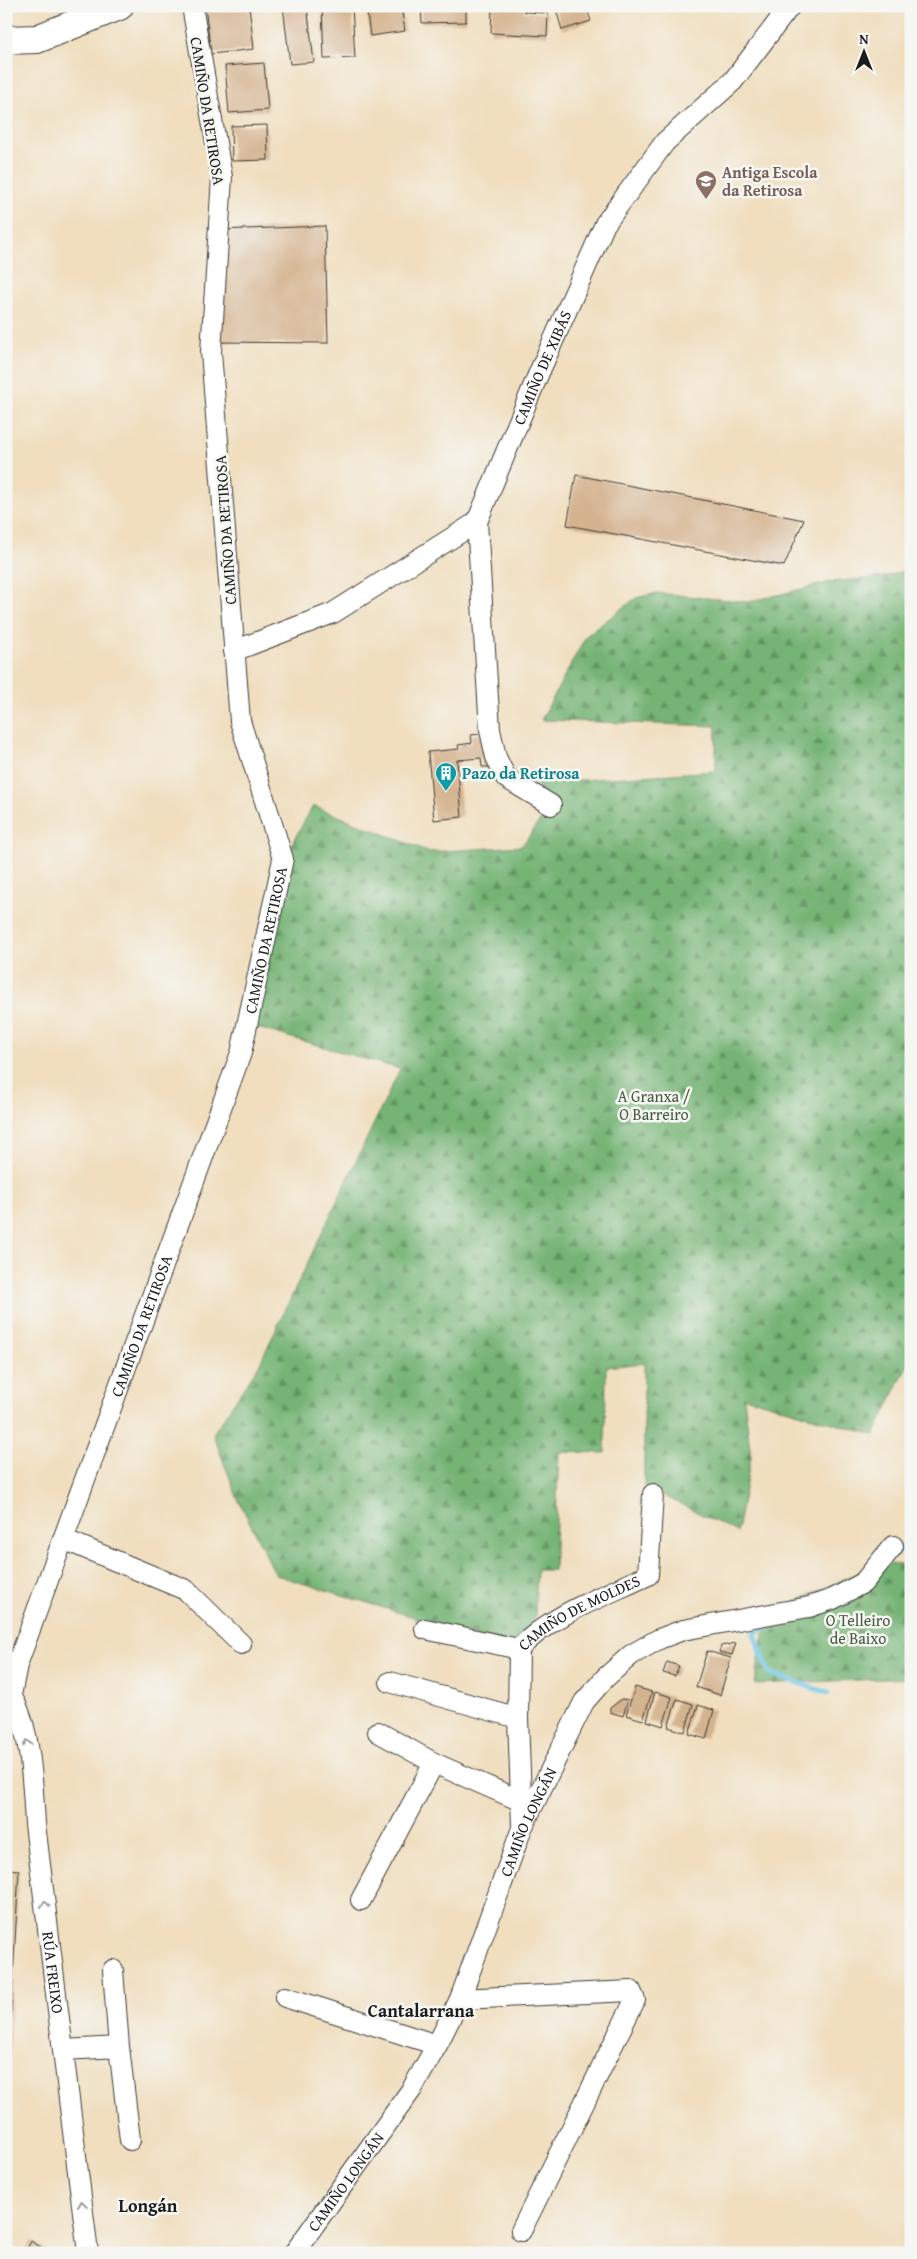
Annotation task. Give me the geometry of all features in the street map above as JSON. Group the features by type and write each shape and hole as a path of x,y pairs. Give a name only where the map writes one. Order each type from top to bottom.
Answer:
{"street":[{"path":"6,40 37,39 119,6"},
{"name":"CAMIÑO DA RETIROSA","path":"9,1692 241,1053 283,859 240,721 212,352 222,177 192,6"},
{"name":"CAMIÑO DE XIBÁS","path":"477,522 538,375 606,224 665,142 733,81 790,6"},
{"path":"234,651 332,613 477,522 490,730 496,757 506,778 551,805"},
{"name":"CAMIÑO DE MOLDES","path":"522,1828 518,1718 519,1649 530,1636 546,1625 648,1575 653,1494"},
{"path":"64,1539 186,1590 241,1644"},
{"name":"CAMIÑO LONGÁN","path":"298,2251 412,2089 437,2045 460,1999 522,1828 584,1702 605,1678 631,1655 659,1639 683,1630 809,1607 833,1599 863,1583 893,1546"},
{"path":"425,1629 519,1649"},
{"path":"390,1682 518,1718"},
{"name":"RÚA FREIXO","path":"9,1692 18,1709 31,1759 34,1824 88,2253"},
{"path":"378,1732 434,1763 521,1801"},
{"path":"361,1900 434,1763"},
{"path":"113,1970 119,2047 130,2140"},
{"path":"460,1999 630,1991 635,2000 521,2231"},
{"path":"284,1997 437,2045"},
{"path":"63,2050 119,2047"}],"green space":[{"name":"A Granxa / O Barreiro","path":"908,569 911,570 911,1358 874,1435 744,1397 751,1457 737,1532 644,1486 644,1363 606,1367 605,1453 559,1452 554,1570 537,1570 535,1616 519,1649 276,1575 237,1497 213,1434 259,1365 400,1069 247,1025 283,859 313,806 430,852 522,846 551,805 536,783 716,771 716,726 541,720 586,636 636,598 657,593 748,602 831,582 884,577"},
{"name":"O Telleiro de Baixo","path":"879,1563 911,1566 911,1678 755,1684 766,1615"}],"building":[{"path":"205,6 249,6 254,49 211,54"},
{"path":"283,6 307,6 314,62 290,64"},
{"path":"322,6 352,6 355,58 324,59"},
{"path":"366,6 401,6 405,31 370,36"},
{"path":"421,6 466,6 466,22 422,23"},
{"path":"492,6 524,6 524,12 548,13 547,36 491,33"},
{"path":"555,6 586,6 591,21 562,30"},
{"path":"264,63 268,110 229,113 225,66"},
{"path":"267,125 268,160 232,161 231,126"},
{"path":"325,226 328,343 212,342 219,230"},
{"path":"576,475 804,520 784,566 567,525"},
{"name":"Pazo da Retirosa","path":"487,733 490,767 482,767 481,758 457,760 462,817 434,820 428,752 459,749 458,745 472,743 471,735"},
{"path":"736,1643 732,1655 719,1652 721,1646"},
{"path":"707,1651 731,1658 720,1695 696,1687"},
{"path":"667,1662 679,1666 675,1676 663,1673"},
{"path":"635,1687 652,1692 643,1720 626,1715"},
{"path":"655,1692 672,1697 663,1726 647,1721"},
{"path":"622,1699 628,1700 623,1716 610,1712 610,1708"},
{"path":"677,1699 693,1704 685,1732 668,1727"},
{"path":"698,1705 714,1710 706,1739 689,1734"},
{"path":"6,1869 19,1870 8,2068 6,2067"},
{"path":"31,2241 50,2253 25,2253"}],"waterway":[{"path":"897,1554 911,1539"},
{"path":"777,1622 754,1633 769,1673 828,1693"}],"place":[{"name":"Antiga Escola da Retirosa","path":"706,200"},
{"name":"Pazo da Retirosa","path":"446,792"}],"district":[{"name":"Cantalarrana","path":"421,2010"},
{"name":"Longán","path":"148,2205"}]}
